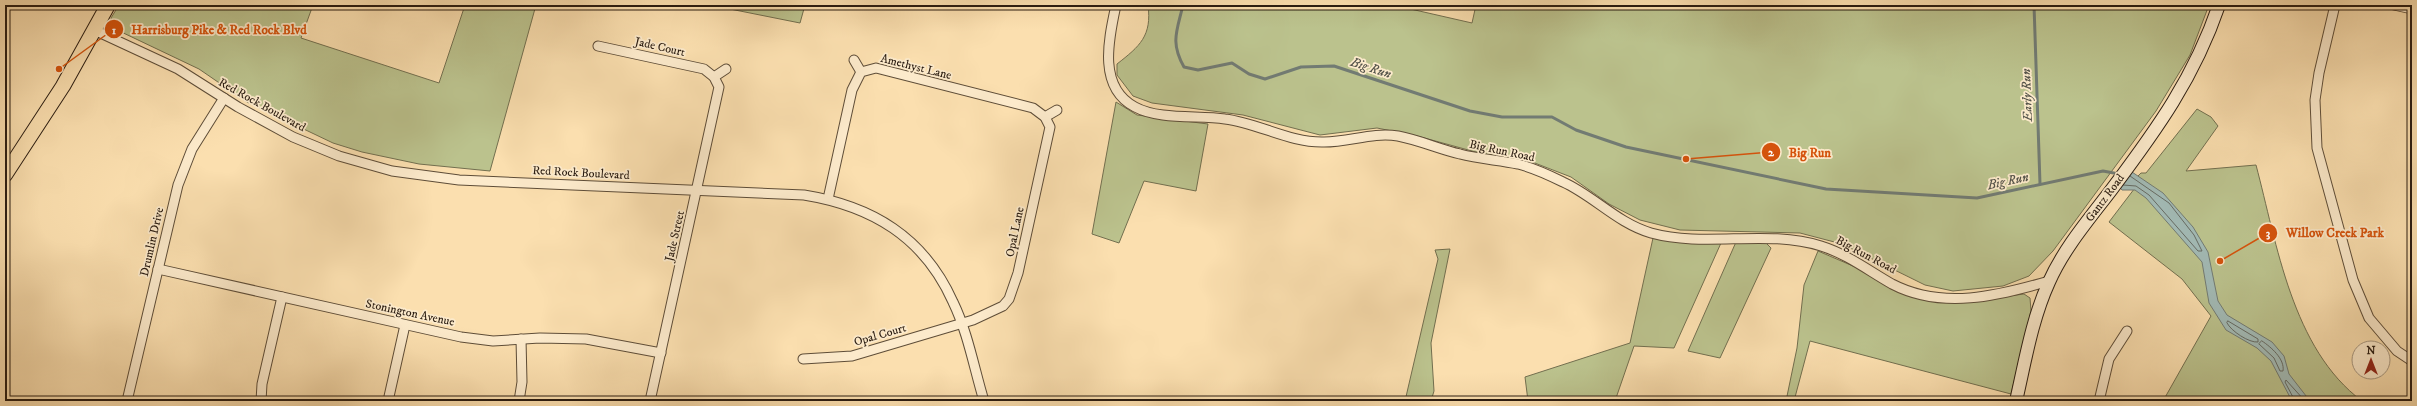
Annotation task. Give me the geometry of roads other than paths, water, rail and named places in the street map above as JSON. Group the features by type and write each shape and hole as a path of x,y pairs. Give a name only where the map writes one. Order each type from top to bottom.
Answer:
{"main road":[{"path":"5,175 63,86 108,5"},
{"name":"Gantz Road","path":"2016,401 2031,340 2049,281 2069,247 2168,113 2191,73 2219,5"}],"street":[{"name":"Big Run Road","path":"1116,5 1108,53 1112,80 1128,103 1145,111 1238,121 1291,136 1322,142 1383,134 1401,137 1476,158 1520,164 1568,184 1607,212 1641,230 1681,238 1741,238 1809,243 1832,250 1894,285 1923,295 1945,298 1970,298 2011,292 2049,281"},
{"path":"2335,5 2319,72 2315,100 2317,148 2353,280 2369,318 2397,351 2412,361"},
{"path":"2394,5 2412,9"},
{"name":"Red Rock Boulevard","path":"94,30 178,69 266,122 315,147 392,171 459,180 798,195 828,199 852,206 897,230 918,249 938,274 953,302 961,324 984,401"},
{"name":"Jade Court","path":"598,46 704,69 714,77"},
{"path":"828,199 852,90 860,72 854,60"},
{"name":"Amethyst Lane","path":"860,72 876,68 1032,108 1044,117"},
{"path":"714,77 726,69"},
{"name":"Jade Street","path":"650,401 697,191 718,88 714,77"},
{"name":"Drumlin Drive","path":"127,401 178,185 192,149 224,98"},
{"path":"1044,117 1057,110"},
{"name":"Opal Lane","path":"961,324 1003,306 1013,291 1050,127 1044,117"},
{"name":"Stonington Avenue","path":"158,270 461,337 493,340 563,337 586,339 661,354"},
{"path":"260,401 262,384 282,297"},
{"name":"Opal Court","path":"803,358 852,356 961,324"},
{"path":"388,401 405,325"},
{"path":"2099,401 2108,359 2127,331"},
{"path":"519,401 522,382 521,339"}],"water":[{"path":"2129,170 2163,193 2193,227 2208,252 2218,301 2227,315 2272,342 2284,356 2289,374 2310,401 2292,401 2271,361 2257,348 2226,330 2209,303 2202,262 2146,198 2135,190 2122,190 2117,184"}],"waterway":[{"name":"Big Run","path":"1183,5 1177,29 1176,43 1177,50 1184,67 1198,70 1232,63 1249,74 1265,79 1301,67 1334,66 1470,111 1502,117 1552,117 1576,130 1626,147 1826,189 1977,198 2103,171 2119,174"},
{"name":"Early Run","path":"2034,5 2040,184"}],"place":[{"name":"Harrisburg Pike & Red Rock Blvd","path":"59,69"},
{"name":"Big Run","path":"1686,159"},
{"name":"Willow Creek Park","path":"2220,261"}]}
